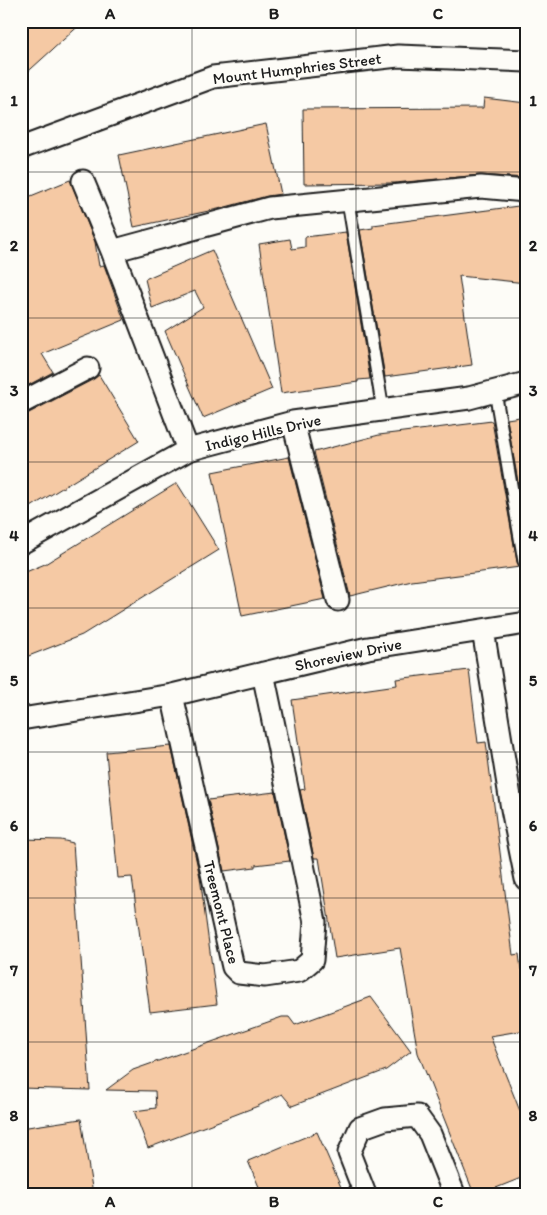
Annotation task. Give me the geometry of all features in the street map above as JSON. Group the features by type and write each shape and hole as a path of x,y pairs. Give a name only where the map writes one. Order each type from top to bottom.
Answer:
{"street":[{"name":"Mount Humphries Street","path":"21,148 213,76 398,56 526,61"},
{"path":"83,182 112,251 188,450"},
{"path":"112,251 270,208 481,187 526,192"},
{"path":"21,403 88,368"},
{"name":"Indigo Hills Drive","path":"21,543 188,450 293,422 469,398 526,383"},
{"path":"293,422 338,600"},
{"name":"Shoreview Drive","path":"21,719 172,695 368,648 526,623"},
{"path":"483,630 512,809 526,879"},
{"name":"Treemont Place","path":"172,695 233,967 239,973 265,976 299,970 312,960 315,922 263,673"},
{"path":"365,1194 349,1154 360,1128 385,1118 417,1116 430,1134 454,1194"}],"lane":[{"path":"348,201 383,410"},
{"path":"495,391 524,561"}],"building":[{"path":"21,21 84,21 21,78"},
{"path":"484,98 526,103 526,178 480,175 395,183 304,184 303,109 483,108"},
{"path":"266,124 281,194 134,227 119,155"},
{"path":"70,180 95,242 99,266 104,265 124,320 42,354 53,372 21,389 21,200"},
{"path":"526,205 526,283 459,276 472,365 385,377 360,230 373,228 373,225"},
{"path":"346,232 370,379 281,393 259,244 290,239 292,249 305,247 305,237"},
{"path":"212,250 272,389 203,418 165,331 203,307 195,291 152,308 145,279"},
{"path":"99,375 139,441 21,513 21,415 27,414"},
{"path":"526,416 526,527 507,419"},
{"path":"492,421 517,562 520,567 412,581 350,596 314,452 379,435"},
{"path":"289,457 325,599 242,616 212,472"},
{"path":"177,483 219,550 82,635 21,659 21,574 45,564"},
{"path":"469,670 478,743 486,742 513,955 519,954 521,969 526,968 526,1030 490,1036 526,1126 526,1176 481,1194 474,1194 418,1053 400,948 335,958 319,858 314,858 300,790 305,789 292,700 397,685 396,679"},
{"path":"171,746 200,877 217,1004 150,1012 132,877 118,878 106,752"},
{"path":"275,792 290,861 224,871 208,800"},
{"path":"21,839 61,840 73,843 90,1090 21,1088"},
{"path":"371,997 411,1051 386,1070 292,1106 282,1094 258,1106 148,1148 134,1111 156,1108 155,1091 106,1090 133,1070 282,1017 289,1017 295,1025"},
{"path":"81,1119 93,1194 21,1194 21,1128"},
{"path":"317,1132 344,1194 262,1194 248,1161"}]}
